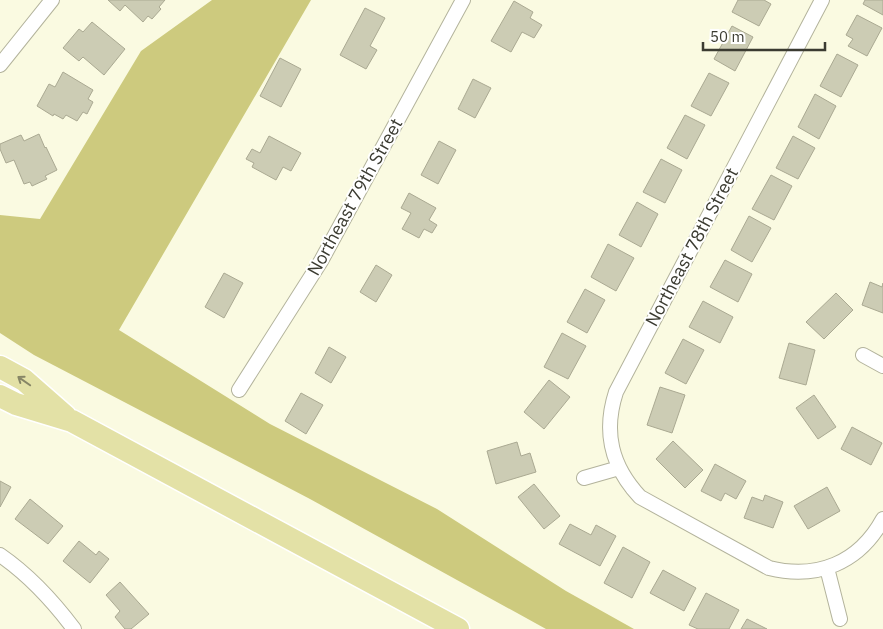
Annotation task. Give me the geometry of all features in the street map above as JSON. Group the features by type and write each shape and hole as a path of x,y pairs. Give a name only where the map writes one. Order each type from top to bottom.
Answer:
{"main road":[{"path":"0,367 24,380 72,422"},
{"path":"0,396 16,404 72,422 458,629"}],"street":[{"path":"0,65 52,0"},
{"name":"Northeast 79th Street","path":"239,390 321,261 463,0"},
{"name":"Northeast 78th Street","path":"822,0 616,392 609,425 612,448 619,468 625,479 640,497 769,568 793,573 827,568"},
{"path":"863,355 883,366"},
{"path":"584,478 619,468"},
{"path":"840,618 827,568 857,552 873,535 883,518"},
{"path":"0,555 33,582 58,607 74,629"}],"shaded area":[{"path":"212,0 311,0 119,330 270,424 437,509 566,591 634,629 546,629 310,499 34,355 0,333 0,215 40,219 141,51"}],"building":[{"path":"108,0 165,0 159,7 161,9 152,19 148,16 143,22 125,5 120,11"},
{"path":"738,0 764,0 771,4 759,26 732,12"},
{"path":"865,0 883,0 883,15 863,4"},
{"path":"514,1 533,12 530,18 542,25 534,38 522,32 511,52 491,41"},
{"path":"365,8 385,18 370,46 377,50 366,69 340,55"},
{"path":"857,15 882,28 867,56 848,46 853,39 846,35"},
{"path":"92,22 125,49 104,75 83,57 79,61 63,48 79,29 83,32"},
{"path":"732,26 753,37 735,71 714,59"},
{"path":"837,54 858,65 841,97 820,86"},
{"path":"280,58 301,69 281,107 260,96"},
{"path":"63,72 93,90 88,99 93,102 87,114 83,112 77,121 66,115 63,119 54,114 53,116 37,106 49,84 55,87"},
{"path":"709,73 729,83 711,116 691,106"},
{"path":"473,79 491,88 475,118 458,109"},
{"path":"815,94 836,106 819,139 798,127"},
{"path":"685,115 705,125 687,159 667,148"},
{"path":"39,134 57,170 45,176 47,179 32,186 30,182 24,184 14,160 6,163 0,149 0,144 21,135 24,141"},
{"path":"269,136 301,153 291,171 283,167 276,180 252,167 254,163 246,159 252,149 260,153"},
{"path":"793,136 815,148 798,179 776,168"},
{"path":"439,141 456,150 438,184 421,175"},
{"path":"661,159 682,170 665,203 643,192"},
{"path":"771,175 792,186 774,220 752,209"},
{"path":"409,193 436,208 429,220 437,225 432,233 424,229 419,238 402,229 411,213 401,208"},
{"path":"637,202 658,214 641,247 619,235"},
{"path":"749,216 771,228 752,262 731,250"},
{"path":"608,244 634,258 616,291 591,277"},
{"path":"725,260 752,274 738,302 710,287"},
{"path":"376,265 392,275 376,302 360,292"},
{"path":"224,273 243,283 224,318 205,307"},
{"path":"870,282 882,287 883,283 883,313 862,305"},
{"path":"585,289 605,300 587,333 567,322"},
{"path":"836,293 853,310 824,339 806,322"},
{"path":"703,301 733,317 720,343 689,327"},
{"path":"562,333 586,346 568,379 544,367"},
{"path":"683,339 704,350 686,384 665,373"},
{"path":"789,343 815,350 806,385 779,378"},
{"path":"329,347 346,357 331,383 315,373"},
{"path":"549,380 570,397 544,429 524,412"},
{"path":"660,387 685,395 672,433 647,425"},
{"path":"301,393 323,405 306,434 285,421"},
{"path":"814,395 836,427 818,439 796,408"},
{"path":"852,427 882,443 871,465 841,449"},
{"path":"673,441 703,470 685,488 656,459"},
{"path":"517,442 521,456 530,453 536,472 496,484 487,451"},
{"path":"715,464 746,481 736,499 725,493 721,501 701,491"},
{"path":"0,481 11,487 0,507"},
{"path":"534,484 560,516 544,529 518,497"},
{"path":"827,487 840,511 808,529 794,506"},
{"path":"765,495 783,502 773,528 744,518 752,497 763,501"},
{"path":"30,499 63,526 48,544 15,519"},
{"path":"570,524 591,535 596,525 616,536 600,566 559,544"},
{"path":"79,541 96,555 99,551 109,559 90,583 63,561"},
{"path":"623,547 650,562 632,598 604,583"},
{"path":"663,570 696,588 684,611 650,593"},
{"path":"120,582 149,614 131,629 125,629 115,617 120,611 106,595"},
{"path":"706,593 739,610 729,629 698,629 689,625"},
{"path":"747,619 767,629 741,629"}]}
